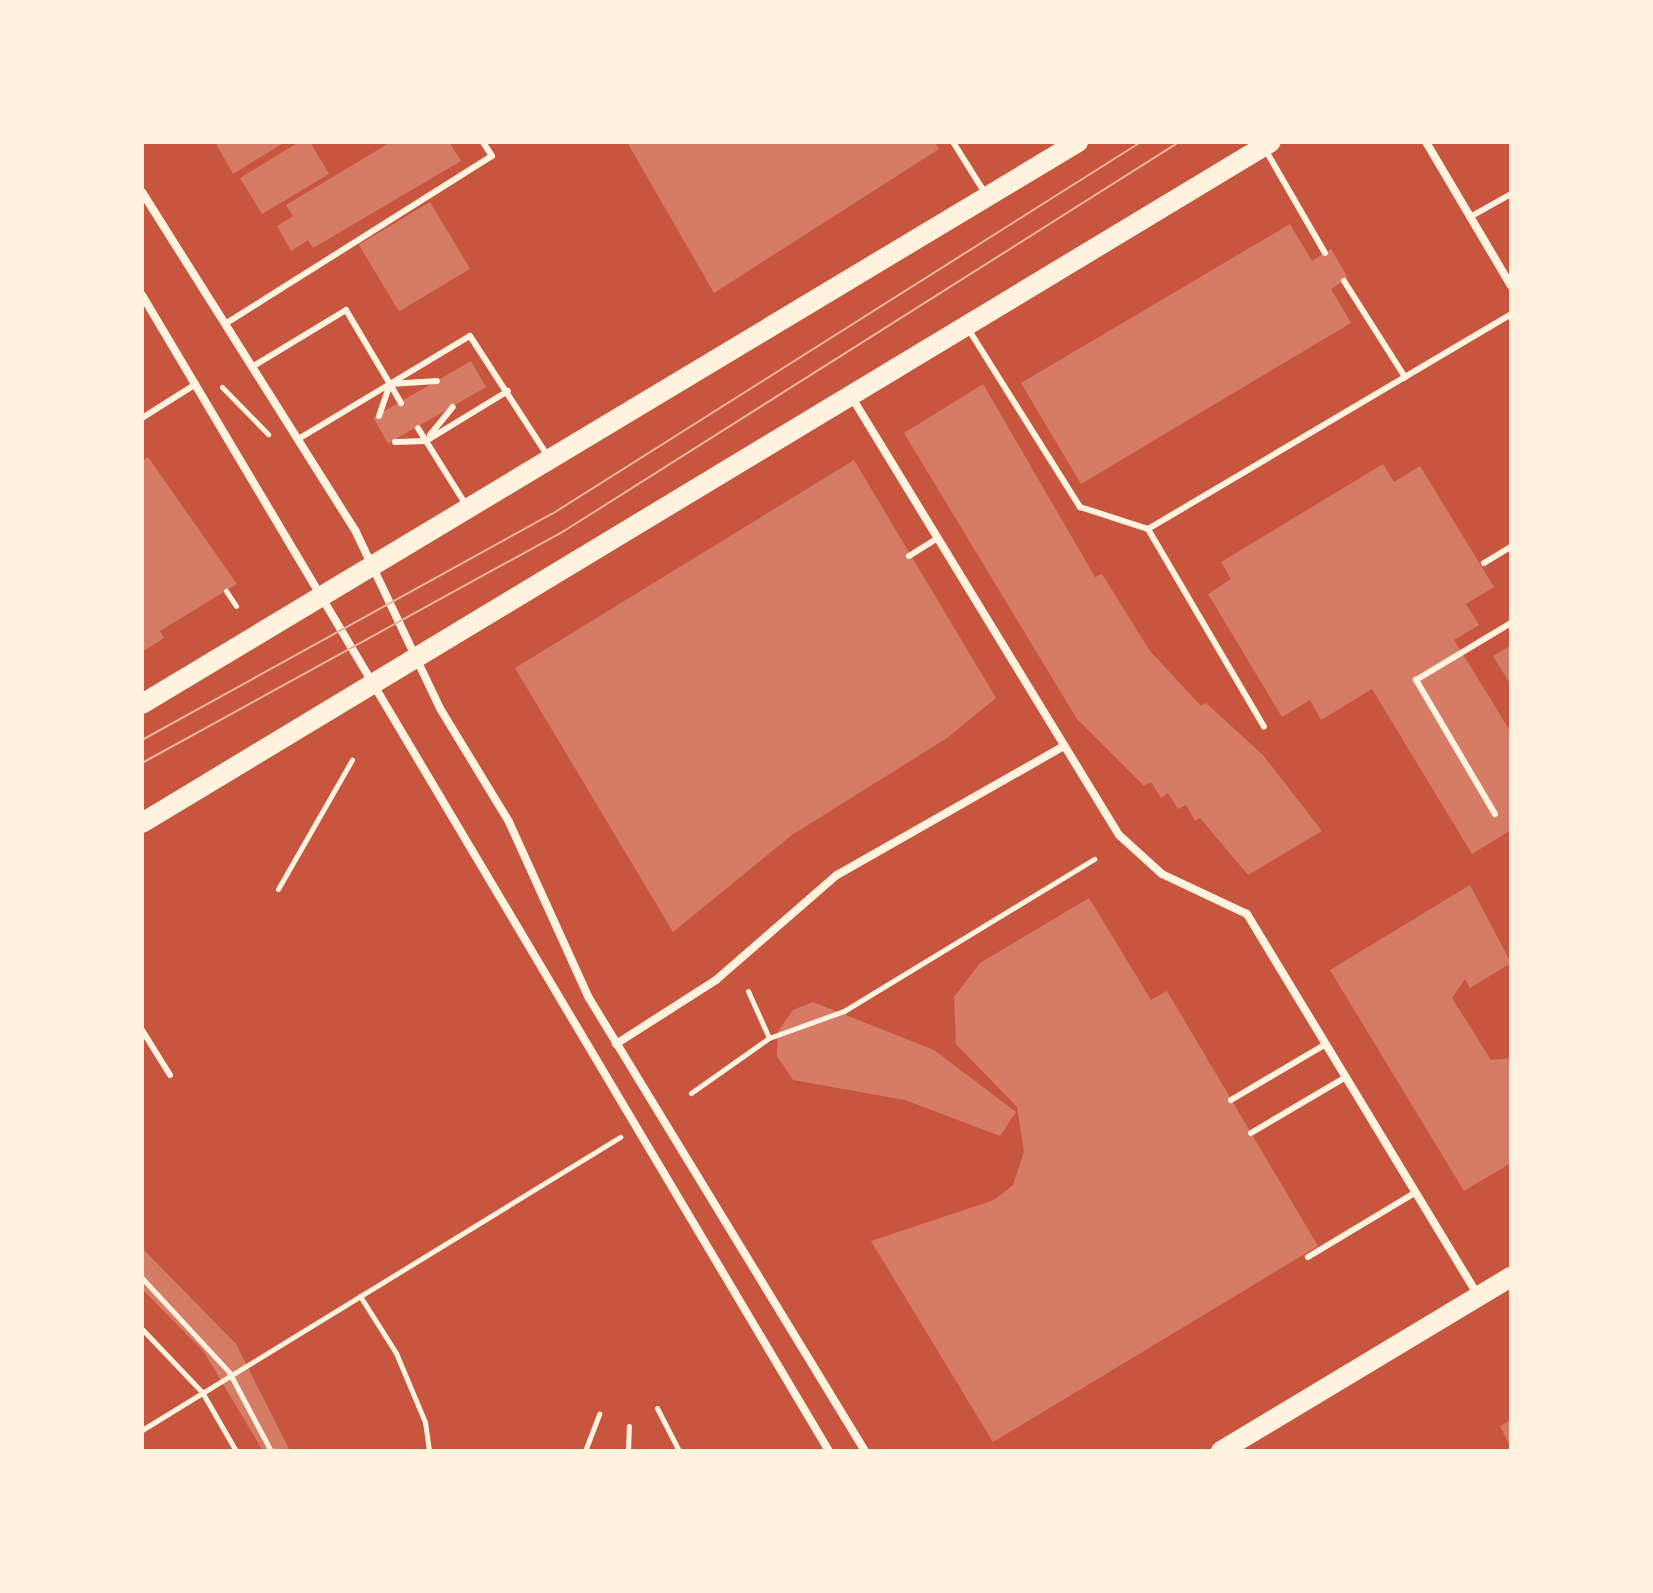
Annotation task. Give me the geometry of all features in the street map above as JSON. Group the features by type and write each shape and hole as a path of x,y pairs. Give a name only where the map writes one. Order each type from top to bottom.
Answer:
{"main road":[{"path":"142,704 374,570 1078,142"},
{"path":"142,823 1268,144"},
{"path":"1221,1451 1511,1277"}],"street":[{"path":"1426,142 1510,281"},
{"path":"142,192 251,368 300,438 374,570 417,659 509,822 616,1044 865,1451"},
{"path":"142,295 371,687 829,1451"},
{"path":"851,395 1064,746 1139,858 1247,914 1479,1296"},
{"path":"616,1044 716,980 837,875 1064,746"}],"lane":[{"path":"224,325 492,156 483,142"},
{"path":"953,142 988,198"},
{"path":"1268,144 1325,253"},
{"path":"1470,217 1511,194"},
{"path":"1344,281 1405,377"},
{"path":"251,368 346,310 401,403"},
{"path":"1148,529 1511,314"},
{"path":"965,324 1080,507 1148,529 1264,727"},
{"path":"300,438 470,336 551,461"},
{"path":"390,384 437,381"},
{"path":"142,418 196,384"},
{"path":"379,416 390,384"},
{"path":"395,442 426,441 508,391"},
{"path":"426,441 453,407"},
{"path":"418,428 470,511"},
{"path":"909,556 938,538"},
{"path":"1484,563 1511,547"},
{"path":"1495,814 1416,680 1511,623"},
{"path":"142,1030 170,1075"},
{"path":"1231,1100 1326,1044"},
{"path":"1251,1133 1346,1077"},
{"path":"1308,1257 1416,1192"}],"path":[{"path":"211,375 275,441"},
{"path":"226,591 236,606"},
{"path":"278,889 352,760"},
{"path":"691,1093 769,1038 844,1011 1094,859"},
{"path":"748,991 769,1038"},
{"path":"142,1430 614,1140"},
{"path":"142,1278 229,1372 271,1451"},
{"path":"360,1296 396,1353 429,1451"},
{"path":"142,1329 202,1392 236,1451"},
{"path":"657,1408 679,1451"},
{"path":"585,1451 599,1414"},
{"path":"628,1451 629,1426"}],"building":[{"path":"215,142 285,142 233,174"},
{"path":"299,142 310,142 329,174 262,214 240,178"},
{"path":"391,142 449,142 461,161 313,248 308,240 291,251 277,226 293,216 286,205"},
{"path":"627,142 935,142 939,149 714,293"},
{"path":"430,202 470,269 399,312 359,245"},
{"path":"1290,224 1312,261 1331,249 1348,278 1331,289 1351,323 1081,484 1021,383"},
{"path":"471,361 486,387 388,443 373,418"},
{"path":"983,384 1095,577 1102,574 1150,651 1201,706 1206,703 1263,755 1322,831 1248,875 1200,818 1195,821 1186,805 1178,809 1168,793 1161,798 1151,782 1144,786 1077,719 904,433"},
{"path":"148,457 237,584 160,631 164,638 142,652 142,461"},
{"path":"854,460 996,698 947,738 792,835 673,932 515,668"},
{"path":"1383,464 1394,482 1420,466 1494,587 1466,604 1479,625 1454,640 1511,732 1511,830 1472,854 1372,689 1321,720 1310,700 1282,717 1208,594 1231,579 1221,562"},
{"path":"1511,645 1511,685 1493,656"},
{"path":"1470,885 1511,963 1470,988 1465,979 1452,998 1491,1060 1511,1058 1511,1163 1464,1191 1330,970"},
{"path":"1089,898 1151,1000 1167,991 1318,1246 993,1442 871,1241 994,1200 1013,1185 1024,1152 1017,1107 956,1044 954,997 980,963"},
{"path":"813,1002 934,1050 1016,1112 1000,1136 905,1100 793,1080 777,1056 778,1031 793,1010"},
{"path":"142,1248 236,1344 290,1451 263,1451 204,1352 142,1289"},
{"path":"1511,1420 1511,1448 1500,1426"}],"tram line":[{"path":"142,740 552,514 1141,142"},
{"path":"142,763 564,531 1179,142"}]}
